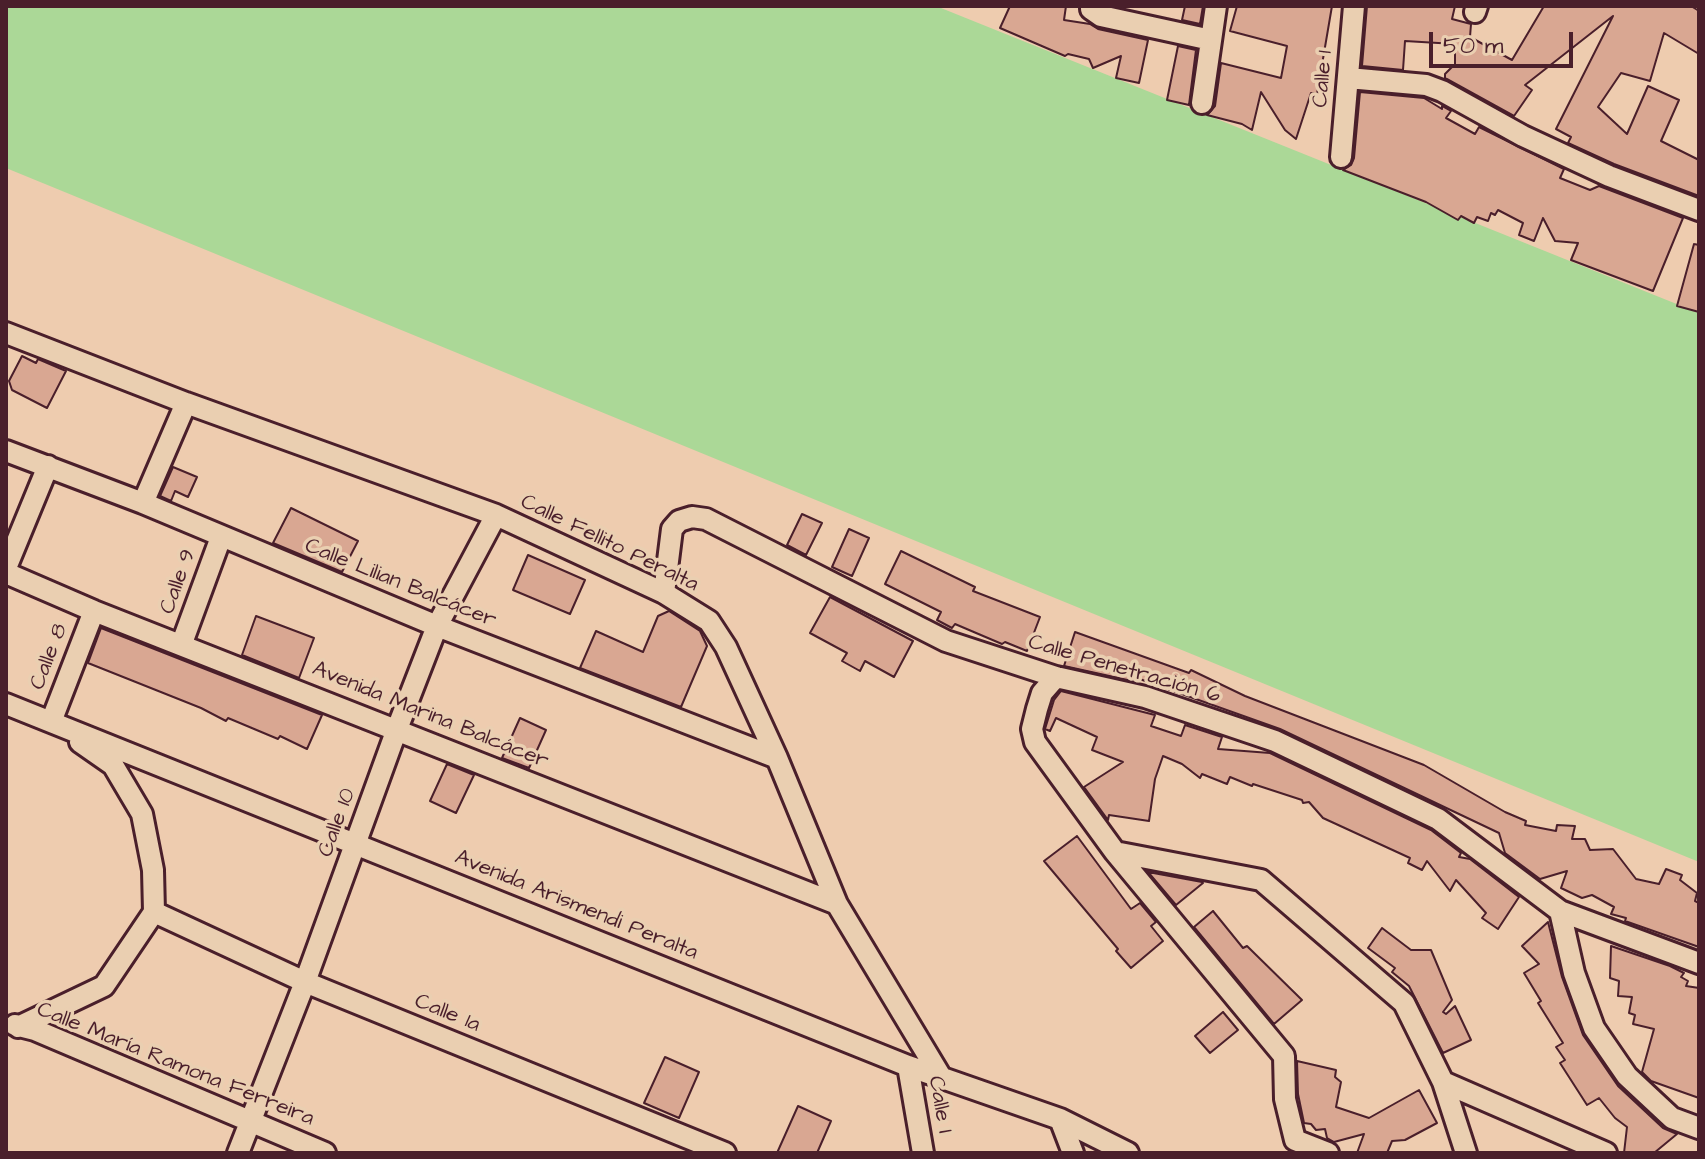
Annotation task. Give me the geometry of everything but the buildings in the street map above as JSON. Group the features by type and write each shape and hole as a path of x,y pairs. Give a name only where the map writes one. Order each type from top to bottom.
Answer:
{"street":[{"path":"1091,6 1101,16 1211,40"},
{"path":"1202,103 1216,6"},
{"name":"Calle 1","path":"1341,157 1354,6"},
{"path":"1348,78 1426,85 1442,91 1523,136 1609,176 1699,210"},
{"name":"Calle Fellito Peralta","path":"6,333 186,403 496,515 664,593 709,621 719,633 777,758 837,904 941,1077"},
{"path":"143,503 186,403"},
{"name":"Calle Lilian Balcácer","path":"6,451 143,503 437,626 777,758"},
{"path":"6,570 48,466"},
{"name":"Calle 10","path":"238,1153 437,626 496,515"},
{"name":"Calle Penetración 6","path":"664,593 672,529 679,521 692,517 706,519 946,641 1056,677 1145,697 1275,741 1438,819 1560,911 1699,963"},
{"name":"Calle 9","path":"182,643 221,537"},
{"name":"Avenida Marina Balcácer","path":"6,570 94,611 182,643 837,904"},
{"name":"Calle 8","path":"51,722 94,611"},
{"path":"1056,677 1042,693 1032,729 1035,742 1115,852 1284,1056 1285,1099 1295,1140 1328,1153"},
{"name":"Avenida Arismendi Peralta","path":"6,704 908,1066 1060,1119 1128,1153"},
{"path":"6,715 51,722 113,765 142,814 153,870 154,912 104,986 12,1024"},
{"path":"1115,852 1261,880 1404,1003 1443,1082 1466,1153"},
{"path":"1560,911 1574,973 1594,1028 1627,1076 1672,1118 1699,1128"},
{"name":"Calle 1a","path":"154,912 305,982 725,1153"},
{"name":"Calle María Ramona Ferreira","path":"12,1024 35,1030 325,1153"},
{"name":"Calle I","path":"908,1066 923,1153"},
{"path":"1443,1082 1606,1153"},
{"path":"1060,1119 1073,1153"}],"green space":[{"path":"6,6 936,6 1699,313 1699,862 6,168"}]}
